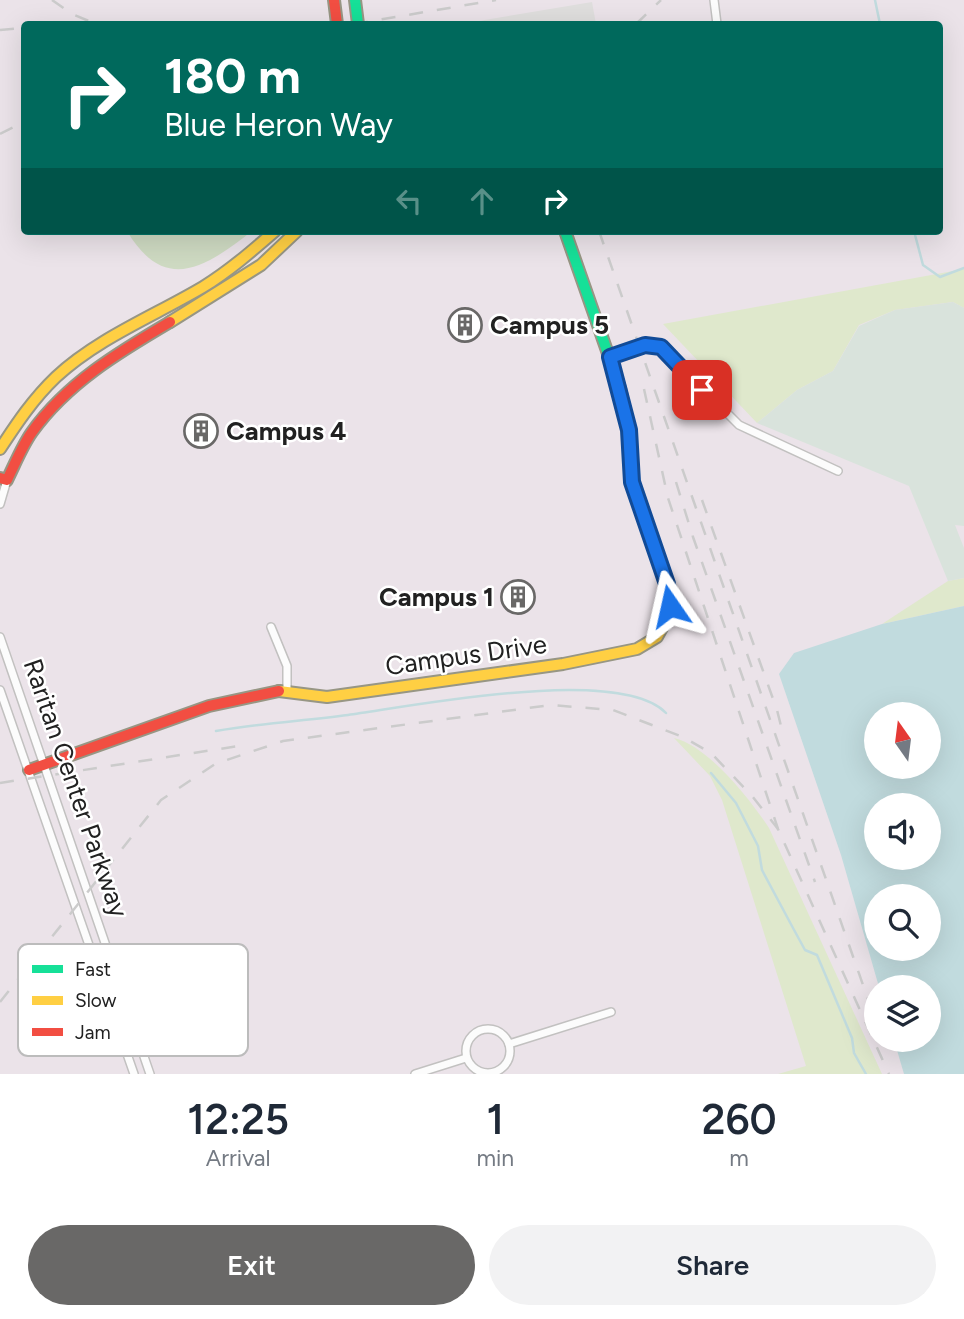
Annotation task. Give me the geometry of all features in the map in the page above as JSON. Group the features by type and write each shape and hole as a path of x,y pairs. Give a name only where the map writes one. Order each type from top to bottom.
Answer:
{"street":[{"path":"334,0 337,21"},
{"path":"355,0 358,21"},
{"path":"714,0 717,21"},
{"path":"0,449 31,400 66,366 231,269 270,235"},
{"path":"0,504 3,479 36,425 81,377 242,280 269,259 293,235"},
{"path":"566,235 610,357 645,345 661,347 739,425 838,471"},
{"name":"Campus Drive","path":"29,771 221,702 287,691 327,697 571,663 649,644 667,622 670,594 632,482 629,430 610,357"},
{"path":"271,627 287,666 287,691"},
{"name":"Raritan Center Parkway","path":"0,637 105,944"},
{"name":"Raritan Center Parkway","path":"0,690 89,944"},
{"path":"509,1044 611,1012"},
{"path":"481,1030 498,1032 509,1044 506,1063 493,1073 477,1071 467,1058 468,1041 481,1030"},
{"name":"Raritan Center Parkway","path":"128,1056 134,1074"},
{"name":"Raritan Center Parkway","path":"144,1056 150,1074"},
{"path":"415,1074 467,1058"}],"shaded area":[{"path":"0,0 964,0 964,1074 0,1074"},
{"path":"592,2 595,21 479,21"},
{"path":"953,302 964,308 964,526 955,525 964,548 964,578 948,581 909,486 757,423 797,390 833,371 859,326 895,310"}],"green space":[{"path":"130,235 247,235 202,264 186,268 171,269 156,263 141,251"},
{"path":"964,269 964,308 953,302 895,310 859,325 833,371 797,390 757,423 663,324"},
{"path":"964,578 964,606 882,624 948,581"},
{"path":"674,738 701,751 714,762 740,789 769,828 864,1035 864,1052 872,1052 882,1074 778,1074 806,1066 722,800 710,776"}],"water":[{"path":"964,606 964,1074 904,1074 898,1052 941,1052 941,975 876,975 872,961 941,961 941,884 864,884 864,935 841,855 779,674 794,653 882,624"}],"waterway":[{"path":"875,0 879,21"},
{"path":"915,235 923,265 940,277 964,268"},
{"path":"216,731 465,698 562,690 606,692 642,699 666,713"},
{"path":"711,773 736,803 758,846 762,870 805,950 817,955 852,1038 854,1053 866,1074"}],"railway":[{"path":"52,0 72,14 89,21"},
{"path":"372,21 496,0"},
{"path":"639,21 661,0"},
{"path":"0,30 21,28"},
{"path":"0,134 21,124"},
{"path":"600,235 864,988"},
{"path":"644,389 668,498 778,829 889,1074"},
{"path":"676,482 815,882"},
{"path":"702,500 777,710 784,738"},
{"path":"46,944 161,800 215,764 283,741 551,705 613,710 683,737 711,753 752,796 778,829"},
{"path":"0,783 245,745"},
{"path":"0,1002 18,979"}],"traffic: fast":[{"path":"355,0 358,21"},
{"path":"566,235 620,388 629,429"}],"traffic: slow":[{"path":"0,449 40,394 72,363 108,339 213,281 270,235"},
{"path":"170,322 261,265 293,235"},
{"path":"279,691 327,697 563,664 637,649 657,637 668,617 669,589 633,482 629,429"}],"traffic: jam":[{"path":"334,0 337,21"},
{"path":"0,478 7,480 28,437 61,398 113,357 170,322"},
{"path":"29,770 209,706 279,691"}],"place":[{"name":"Campus 5","path":"465,325"},
{"name":"Campus 4","path":"201,431"},
{"name":"Campus 1","path":"518,597"}],"route":[{"path":"670,606 667,584 632,482 629,430 621,388 610,357 645,345 661,347 702,390"}]}
